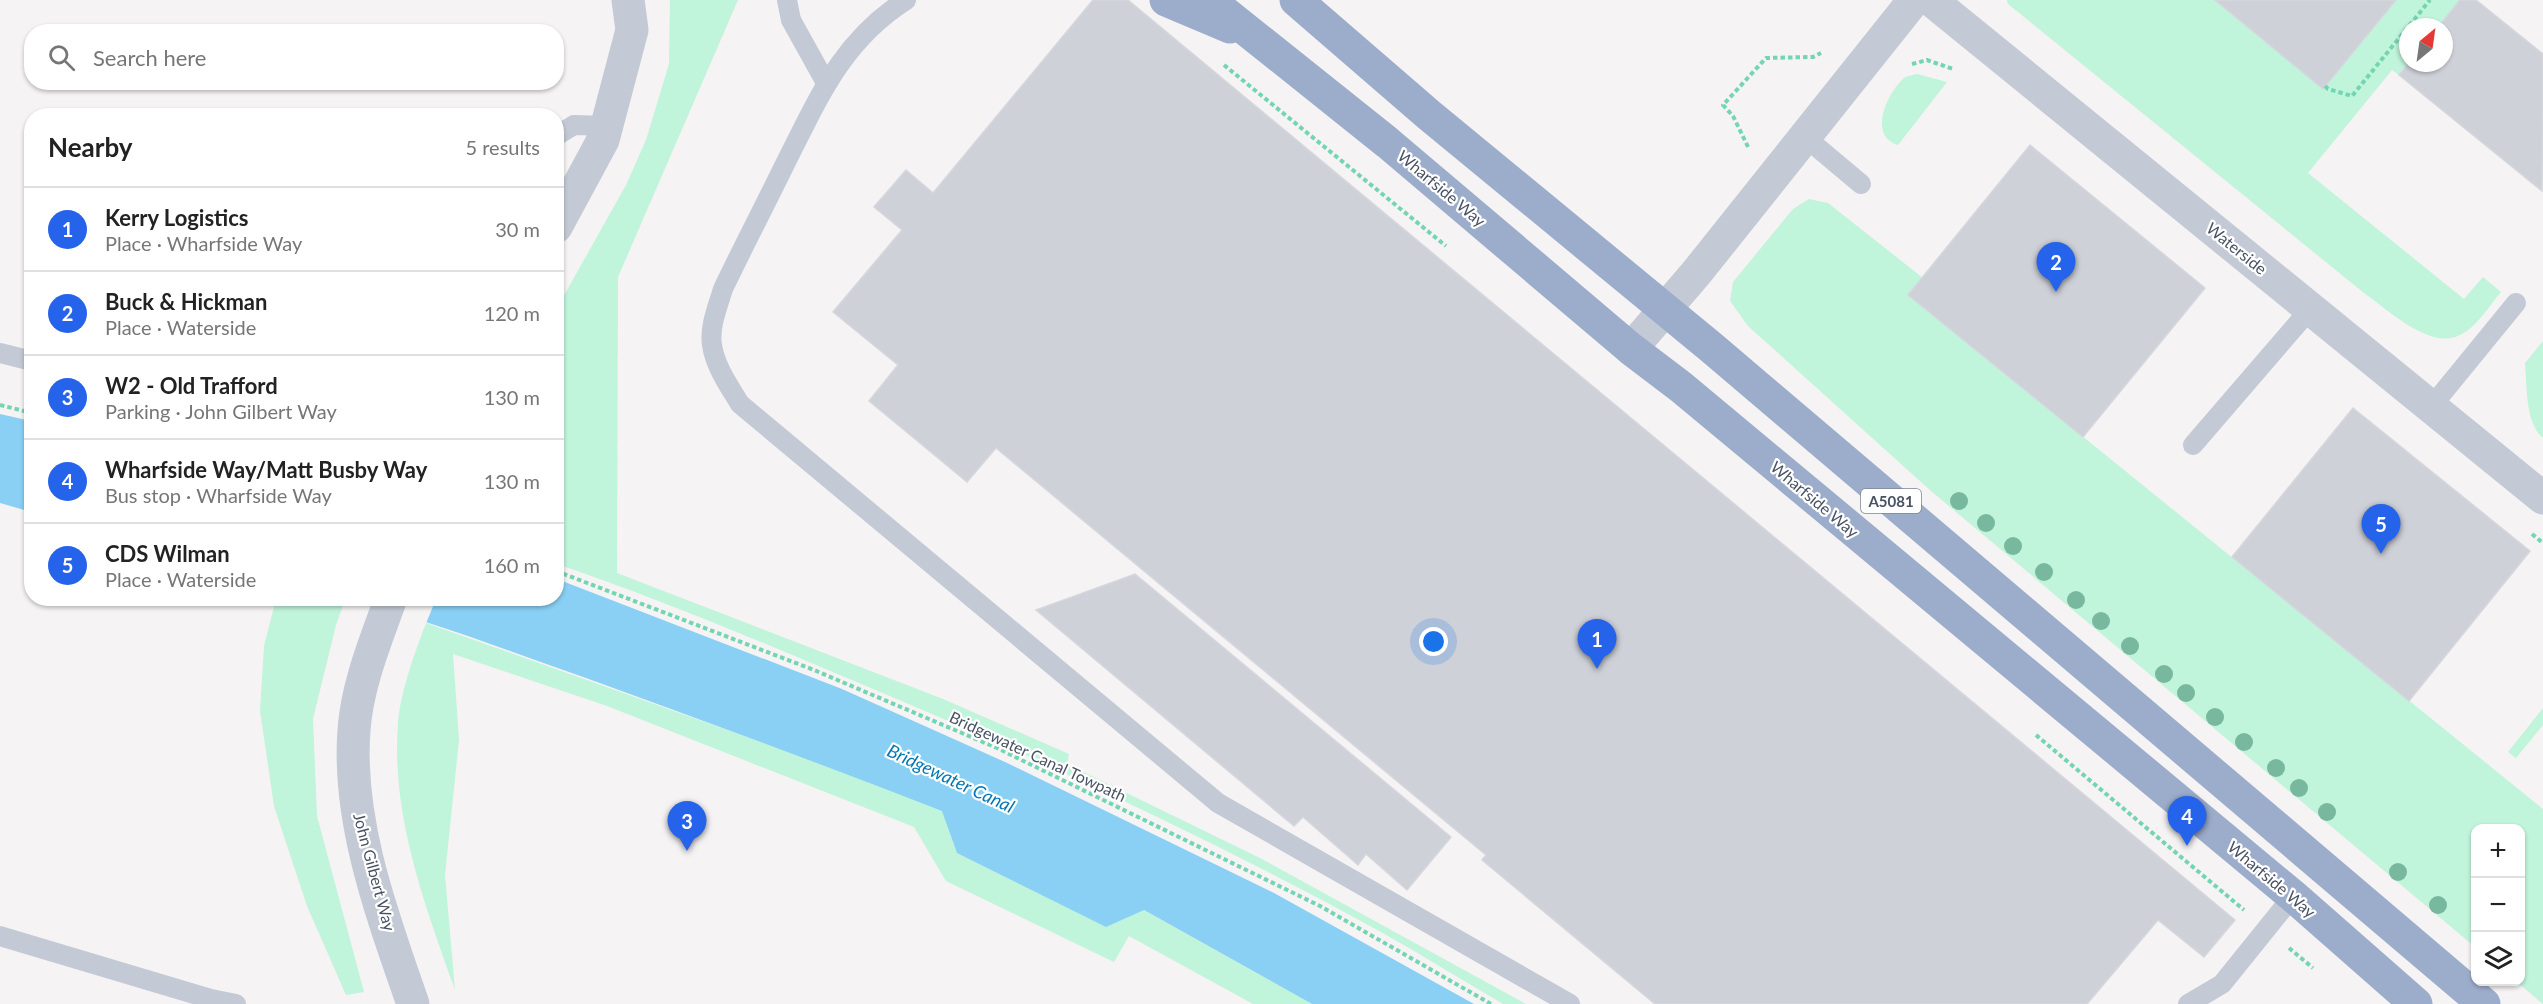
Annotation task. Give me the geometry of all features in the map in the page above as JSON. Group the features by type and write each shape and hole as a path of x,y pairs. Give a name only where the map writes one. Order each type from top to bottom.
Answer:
{"highway":[{"path":"1166,0 1257,38"},
{"name":"Wharfside Way","path":"1209,0 1388,143 1630,349 1690,395 2293,896 2416,1004"},
{"name":"A5081","path":"1296,0 1430,115 1665,309 2484,1004"}],"street":[{"path":"564,212 603,140 608,126 632,30 628,0"},
{"path":"1630,349 1805,137 1914,0"},
{"name":"Waterside","path":"1931,0 2543,498"},
{"name":"John Gilbert Way","path":"388,606 363,683 354,729 358,808 364,844 413,1004"}],"lane":[{"path":"788,0 791,20 826,83"},
{"path":"906,0 881,16 853,44 826,83 723,289 714,320 712,344 722,374 740,404 1218,803 1570,1004"},
{"path":"564,132 574,126 608,126"},
{"path":"1805,137 1861,184"},
{"path":"2431,407 2516,303"},
{"path":"2193,445 2311,308"},
{"path":"0,353 24,359"},
{"path":"2188,1004 2222,984 2293,896"},
{"path":"0,936 212,999 236,1004"}],"path":[{"path":"2325,86 2352,96 2430,0"},
{"path":"1749,151 1733,116 1723,105 1766,58 1813,57 1819,55 1827,46"},
{"path":"1909,64 1927,60 1957,70"},
{"path":"1224,65 1454,252"},
{"path":"0,405 24,411"},
{"path":"2525,528 2543,543"},
{"name":"Bridgewater Canal Towpath","path":"564,574 814,670 997,748 1320,906 1491,1004"},
{"path":"2030,730 2316,970"}],"green space":[{"path":"670,0 738,0 618,277 617,573 943,699 1069,754 1067,764 1260,858 1526,1004 1503,1004 1314,896 1180,828 1043,763 905,702 731,630 564,566 564,296 626,185 646,140 669,64"},
{"path":"2007,0 2215,0 2323,89 2396,0 2460,0 2445,18 2399,18 2399,72 2402,72 2399,75 2392,70 2308,173 2464,299 2483,277 2501,292 2477,322 2460,335 2448,338 2436,337 2410,326 2364,293 2008,4"},
{"path":"1917,74 1947,82 1898,145 1889,140 1884,132 1883,113 1898,84 1905,77"},
{"path":"1809,199 1828,203 1923,278 1909,296 2543,809 2543,1004 2522,986 2525,986 2525,824 2471,824 2471,944 1931,491 1748,326 1730,301 1733,282 1793,209"},
{"path":"2543,341 2543,438 2537,431 2530,413 2525,363"},
{"path":"274,606 343,606 313,719 317,816 364,992 346,995 307,906 274,806 260,711 264,646"},
{"path":"426,623 809,759 943,811 957,853 1144,910 1312,1004 1253,1004 1129,936 1114,962 946,881 914,827 607,706 453,654 459,740 445,875 455,990 432,926 413,860 405,826 397,758 399,712"},
{"path":"2543,708 2543,725 2516,758 2508,752"}],"water":[{"path":"0,414 24,419 24,510 0,503"},
{"name":"Bridgewater Canal","path":"564,582 842,689 1005,762 1274,893 1474,1004 1312,1004 1144,910 1106,927 957,853 942,811 495,645 371,606 564,606"}],"pier":[{"path":"358,606 433,606 425,626"}],"building":[{"path":"1093,0 1128,0 2235,920 2204,957 2158,920 2087,1004 1655,1004 1482,860 1486,855 996,448 967,482 869,401 898,365 833,312 902,230 874,207 906,170 933,193"},
{"path":"2215,0 2396,0 2323,89"},
{"path":"2460,0 2476,0 2543,54 2542,191 2399,75 2402,72 2453,72 2453,18 2445,18"},
{"path":"2030,145 2205,288 2083,437 1908,295"},
{"path":"2353,408 2530,551 2409,701 2232,557"},
{"path":"1135,574 1451,837 1407,890 1366,854 1358,865 1303,817 1294,826 1036,610"}],"place":[{"name":"Buck & Hickman","path":"2056,292"},
{"name":"CDS Wilman","path":"2381,554"},
{"name":"Kerry Logistics","path":"1597,669"},
{"name":"Wharfside Way/Matt Busby Way","path":"2187,846"},
{"name":"W2 - Old Trafford","path":"687,851"}]}
